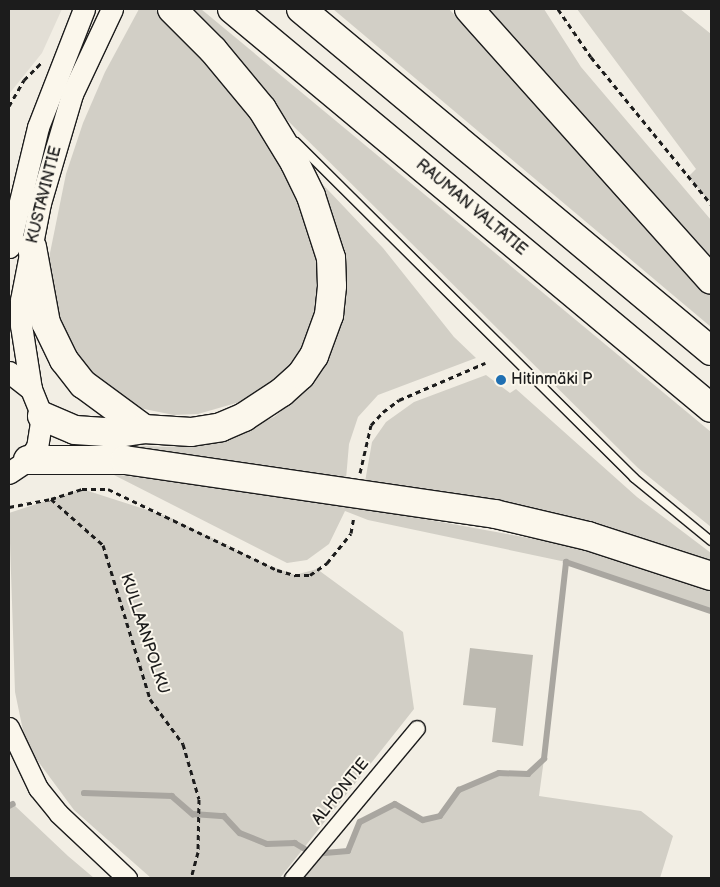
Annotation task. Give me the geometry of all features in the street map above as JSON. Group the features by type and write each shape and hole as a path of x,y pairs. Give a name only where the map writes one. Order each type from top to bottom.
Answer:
{"highway":[{"path":"42,416 74,430 120,433 144,430 191,432 221,427 244,418 301,375 324,336 329,315 331,258 311,196 295,163 262,109 213,50 172,9"},
{"name":"RAUMAN VALTATIE","path":"232,9 711,408"},
{"path":"301,9 711,351"},
{"path":"469,9 711,280"},
{"path":"20,247 46,323 64,360 83,384 144,430"},
{"path":"18,466 125,460 495,514 588,536 711,576"}],"main road":[{"name":"KUSTAVINTIE","path":"42,416 31,389 21,325 20,247 38,128 72,31 84,9"},
{"name":"KUSTAVINTIE","path":"20,247 90,51 112,9"},
{"path":"9,372 31,389"},
{"path":"18,466 41,432 42,416"}],"street":[{"path":"9,727 38,788 58,813 127,878"},
{"name":"ALHONTIE","path":"292,878 417,728"}],"lane":[{"path":"262,109 634,478 711,541"}],"path":[{"path":"558,9 591,57 711,204"},
{"path":"9,106 24,80 45,57"},
{"path":"360,476 371,425 383,412 399,400 484,363"},
{"path":"9,507 51,499 82,488 108,489 277,570 295,575 310,575 327,563 351,533 354,514"},
{"name":"KULLAANPOLKU","path":"51,499 103,545 150,699 183,744 198,799 199,814 198,852 191,878"}],"shaded area":[{"path":"9,9 62,9 42,53 9,94"},
{"path":"139,9 155,9 196,48 247,111 274,151 302,204 320,268 319,317 295,366 250,399 198,414 174,415 134,407 81,370 60,326 53,300 49,258 66,174 83,123 105,72"},
{"path":"187,9 201,9 711,432 711,527 638,468 280,113"},
{"path":"333,9 449,9 711,294 711,327"},
{"path":"486,9 544,9 581,67 711,220 711,264"},
{"path":"577,9 680,9 711,34 711,203 688,177 696,169"},
{"path":"310,171 383,248 454,337 476,358 378,395 358,417 349,444 346,479 86,449 88,443 166,447 220,442 274,417 297,398 320,367 334,335"},
{"path":"486,375 510,393 516,389 637,497 711,553 711,561 603,529 365,482 372,442 386,422 414,402"},
{"path":"112,474 347,505 568,545 711,588 711,612 566,562 368,520 345,511 329,544 307,560 287,563"},
{"path":"82,489 169,517 265,564 295,575 317,569 403,632 414,709 280,878 151,878 74,810 26,745 15,692 9,513"},
{"path":"544,759 539,796 641,811 673,836 660,878 303,878 325,853 348,851 360,822 395,804 423,820 439,816 459,790 499,773 528,774"},
{"path":"13,804 94,878 9,878 9,806"}],"building":[{"path":"470,648 533,655 523,746 492,742 496,708 463,705"}],"waterway":[{"path":"84,793 172,796 193,814 224,816 240,833 267,844 295,843 313,854 348,851 360,822 395,804 423,820 440,816 459,790 499,773 528,774 544,759 566,562 711,611"},
{"path":"9,806 13,804"}],"place":[{"name":"Hitinmäki P","path":"501,380"}]}
